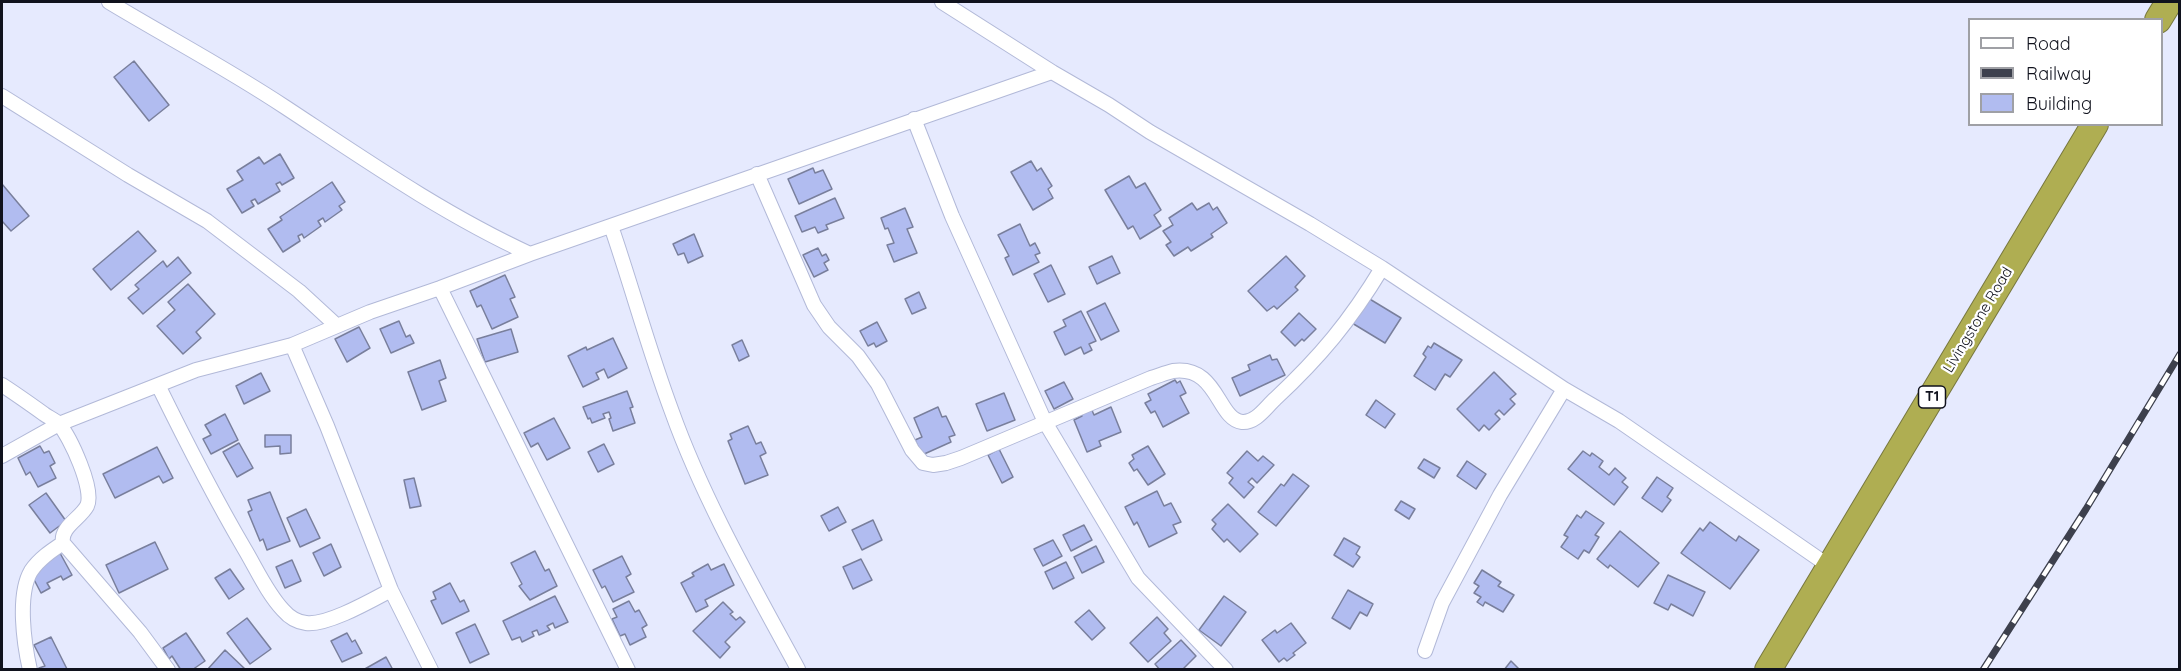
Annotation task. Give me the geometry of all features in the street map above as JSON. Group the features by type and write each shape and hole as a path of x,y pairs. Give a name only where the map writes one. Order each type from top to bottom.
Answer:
{"highway":[{"path":"2159,18 2169,2"},
{"name":"Livingstone Road","path":"1768,669 2094,126"}],"street":[{"path":"109,2 284,106 340,145 483,232 530,254"},
{"path":"942,2 1150,132 1382,268 1564,389 1619,421 1829,566"},
{"path":"2,456 59,424 196,370 291,345 530,254 1052,72"},
{"path":"2,96 128,176 207,221 299,291 337,326"},
{"path":"914,119 952,216 1045,422 1138,578 1226,669"},
{"path":"757,174 814,305 829,327 858,356 878,384 912,450 923,463 933,465 946,464 1151,378 1174,371 1199,376 1211,385 1233,418 1244,422 1257,417 1330,344 1382,268"},
{"path":"611,226 672,412 700,479 760,600 798,669"},
{"path":"440,288 628,669"},
{"path":"291,345 327,426 391,590 431,669"},
{"path":"2,385 59,424 77,456 89,492 89,502 85,509 64,531 63,543 140,632 168,669"},
{"path":"158,385 216,500 265,584 291,619 307,623 324,622 391,590"},
{"path":"1425,651 1442,603 1500,495 1564,389"},
{"path":"30,669 23,615 26,585 31,572 47,553 63,543"}],"building":[{"path":"134,61 169,105 149,121 114,77"},
{"path":"280,154 294,178 282,185 280,182 276,184 280,191 258,204 255,199 251,201 254,206 242,213 227,189 243,180 237,171 259,157 264,164"},
{"path":"1031,161 1037,171 1041,168 1052,186 1048,189 1053,198 1033,210 1011,172"},
{"path":"813,168 815,173 823,170 832,189 799,204 788,179"},
{"path":"1129,176 1136,188 1145,183 1161,210 1154,215 1161,226 1140,239 1133,226 1128,229 1105,190"},
{"path":"332,182 345,202 339,206 342,210 325,222 323,218 318,221 321,226 304,238 302,234 298,236 300,241 283,252 268,229 282,220 280,217"},
{"path":"2,184 29,216 11,231 2,221"},
{"path":"835,198 844,218 826,225 828,229 818,233 815,227 802,232 795,216"},
{"path":"1192,203 1197,210 1209,203 1213,210 1217,207 1227,223 1211,234 1213,237 1191,251 1188,247 1174,256 1166,245 1171,242 1163,231 1173,225 1169,218"},
{"path":"905,208 913,227 907,229 917,253 894,262 887,245 894,243 881,218"},
{"path":"1020,224 1030,246 1035,243 1040,253 1035,255 1039,262 1013,275 1005,258 1009,256 998,235"},
{"path":"138,231 156,251 111,290 93,269"},
{"path":"694,234 703,256 688,263 684,253 678,255 673,244"},
{"path":"818,248 822,256 826,254 829,260 824,263 828,270 814,277 803,255"},
{"path":"1112,256 1120,273 1097,284 1089,267"},
{"path":"1286,256 1305,276 1295,287 1298,290 1277,309 1274,306 1267,311 1248,291"},
{"path":"178,257 191,273 143,314 128,298 139,289 135,285 163,261 167,267"},
{"path":"1051,265 1065,294 1048,302 1034,274"},
{"path":"505,275 515,297 510,299 518,317 492,329 481,305 477,307 470,291"},
{"path":"188,284 215,314 196,332 201,338 183,354 157,326 175,310 168,302"},
{"path":"919,292 926,308 912,314 905,299"},
{"path":"1368,298 1401,318 1385,343 1352,323"},
{"path":"1105,303 1119,331 1101,340 1087,312"},
{"path":"1081,311 1096,341 1089,344 1092,350 1084,354 1081,347 1065,355 1054,332 1066,326 1063,320"},
{"path":"1299,313 1316,329 1295,346 1281,332"},
{"path":"399,321 406,337 410,335 414,343 391,353 380,329"},
{"path":"877,322 887,341 876,347 874,343 868,346 860,331"},
{"path":"359,327 370,348 347,362 335,339"},
{"path":"511,329 518,352 485,362 477,339"},
{"path":"613,338 627,368 608,378 604,369 596,373 599,379 583,387 568,356"},
{"path":"742,340 749,356 739,361 732,345"},
{"path":"1434,343 1462,360 1450,377 1445,374 1435,390 1414,376 1426,357 1423,354 1428,346 1431,348"},
{"path":"1270,355 1272,360 1277,359 1285,375 1240,396 1232,378 1250,370 1248,365"},
{"path":"440,360 446,378 439,381 446,401 422,410 408,372"},
{"path":"1494,372 1516,394 1510,399 1515,404 1504,415 1499,410 1495,414 1500,419 1489,430 1484,425 1479,431 1457,409"},
{"path":"261,373 270,391 244,404 236,386"},
{"path":"1175,380 1177,383 1180,381 1186,393 1180,396 1189,413 1163,427 1155,411 1151,413 1145,403 1151,400 1148,394"},
{"path":"1064,382 1073,399 1054,409 1045,391"},
{"path":"627,391 633,407 630,408 635,423 613,431 609,412 603,414 605,418 592,423 590,418 588,419 583,407"},
{"path":"1004,393 1015,420 987,431 976,404"},
{"path":"1376,400 1395,414 1385,428 1366,415"},
{"path":"938,407 942,417 946,416 955,435 949,437 951,442 922,455 915,440 922,437 914,418"},
{"path":"1111,407 1121,432 1099,441 1101,446 1087,452 1074,420 1082,416 1080,413 1091,408 1094,415"},
{"path":"225,414 238,440 211,454 203,439 211,435 205,425"},
{"path":"554,418 570,448 547,460 538,443 531,447 524,433"},
{"path":"748,426 756,444 761,442 766,453 760,456 768,475 745,484 728,441 732,439 730,434"},
{"path":"265,435 291,435 291,453 280,454 280,446 265,447"},
{"path":"239,443 253,468 237,477 223,452"},
{"path":"604,444 614,464 598,472 588,452"},
{"path":"40,446 44,453 49,451 55,463 50,466 56,478 38,487 30,472 26,475 18,458"},
{"path":"1148,446 1165,474 1148,485 1137,469 1134,471 1129,463 1134,459 1132,455"},
{"path":"157,447 173,478 163,483 159,476 115,498 103,474"},
{"path":"999,449 1013,477 1002,483 988,455"},
{"path":"1247,451 1258,461 1263,456 1274,465 1257,483 1252,478 1248,482 1254,487 1244,498 1229,483 1233,478 1227,473"},
{"path":"1583,451 1590,456 1592,453 1603,461 1599,467 1609,475 1615,468 1626,478 1622,482 1628,487 1614,505 1568,469"},
{"path":"1424,459 1440,468 1434,478 1418,468"},
{"path":"1467,461 1486,474 1476,489 1457,476"},
{"path":"1293,474 1309,486 1276,526 1258,512 1281,484 1284,486"},
{"path":"1657,477 1673,488 1667,497 1671,500 1662,512 1642,498"},
{"path":"414,478 421,506 410,508 404,480"},
{"path":"1157,491 1164,506 1171,503 1181,522 1173,525 1177,533 1149,547 1137,522 1134,525 1125,507"},
{"path":"270,492 290,541 267,550 263,539 260,541 248,512 252,510 248,500"},
{"path":"46,493 66,521 50,533 29,505"},
{"path":"1401,501 1415,509 1409,519 1395,510"},
{"path":"1228,504 1258,534 1240,552 1227,539 1224,542 1212,529 1216,524 1212,520"},
{"path":"838,507 846,522 829,531 821,516"},
{"path":"306,509 320,538 300,547 287,518"},
{"path":"1586,511 1604,523 1595,535 1599,537 1589,553 1584,550 1578,559 1561,547 1568,537 1564,535 1577,515 1581,518"},
{"path":"873,520 882,540 862,550 852,530"},
{"path":"1710,522 1736,541 1739,536 1759,550 1730,589 1681,553 1700,528 1703,531"},
{"path":"1084,525 1092,540 1071,551 1063,535"},
{"path":"1620,531 1659,563 1638,587 1610,565 1608,568 1597,559"},
{"path":"1344,538 1360,547 1356,554 1360,557 1353,567 1334,555"},
{"path":"1053,540 1062,556 1043,566 1034,549"},
{"path":"155,542 168,569 119,593 106,565"},
{"path":"331,544 341,567 324,576 313,553"},
{"path":"1096,546 1104,562 1082,573 1074,557"},
{"path":"535,551 545,571 549,569 557,586 530,600 519,586 522,584 511,563"},
{"path":"60,553 72,575 63,580 61,576 47,583 50,588 41,593 29,570"},
{"path":"622,556 631,574 626,577 634,592 613,602 605,586 602,588 593,570"},
{"path":"861,559 872,580 853,589 843,567"},
{"path":"292,560 301,581 285,588 276,567"},
{"path":"1066,562 1074,578 1053,589 1045,572"},
{"path":"708,564 711,570 724,564 734,585 705,600 708,606 696,612 681,583 694,576 692,573"},
{"path":"230,569 244,589 229,599 215,578"},
{"path":"1482,570 1501,582 1498,586 1514,595 1503,612 1485,602 1483,606 1477,602 1481,597 1474,593 1479,586 1474,583"},
{"path":"1668,575 1705,592 1693,616 1671,604 1668,610 1654,603"},
{"path":"450,583 460,602 464,600 469,611 442,624 431,601 436,599 433,592"},
{"path":"1348,590 1373,604 1367,616 1360,612 1350,629 1332,618"},
{"path":"555,596 568,622 555,628 553,623 547,626 550,630 539,635 537,630 532,632 534,636 522,642 520,637 512,640 503,621"},
{"path":"1224,596 1246,612 1221,646 1199,630"},
{"path":"629,601 635,612 639,610 647,625 642,628 646,637 630,645 625,634 620,636 612,619 617,617 613,609"},
{"path":"723,602 733,612 730,614 736,620 740,617 745,622 725,642 730,647 720,658 693,631"},
{"path":"1089,610 1105,628 1092,640 1075,622"},
{"path":"1157,617 1168,629 1164,633 1171,641 1148,662 1130,643"},
{"path":"247,618 271,649 250,664 227,633"},
{"path":"1291,623 1306,643 1287,661 1284,658 1279,662 1262,640 1275,630 1277,633"},
{"path":"475,624 489,654 470,663 456,633"},
{"path":"186,633 205,661 192,670 181,670 172,656 169,659 163,648"},
{"path":"347,633 352,642 355,640 362,653 342,662 331,641"},
{"path":"51,637 67,669 65,670 39,668 45,666 34,645"},
{"path":"1181,640 1196,656 1182,670 1160,670 1155,664"},
{"path":"225,650 245,669 244,670 207,670"},
{"path":"386,657 393,670 363,670"},
{"path":"1511,661 1520,670 1504,670"}],"railway":[{"path":"1983,670 2086,509 2180,354"}]}
